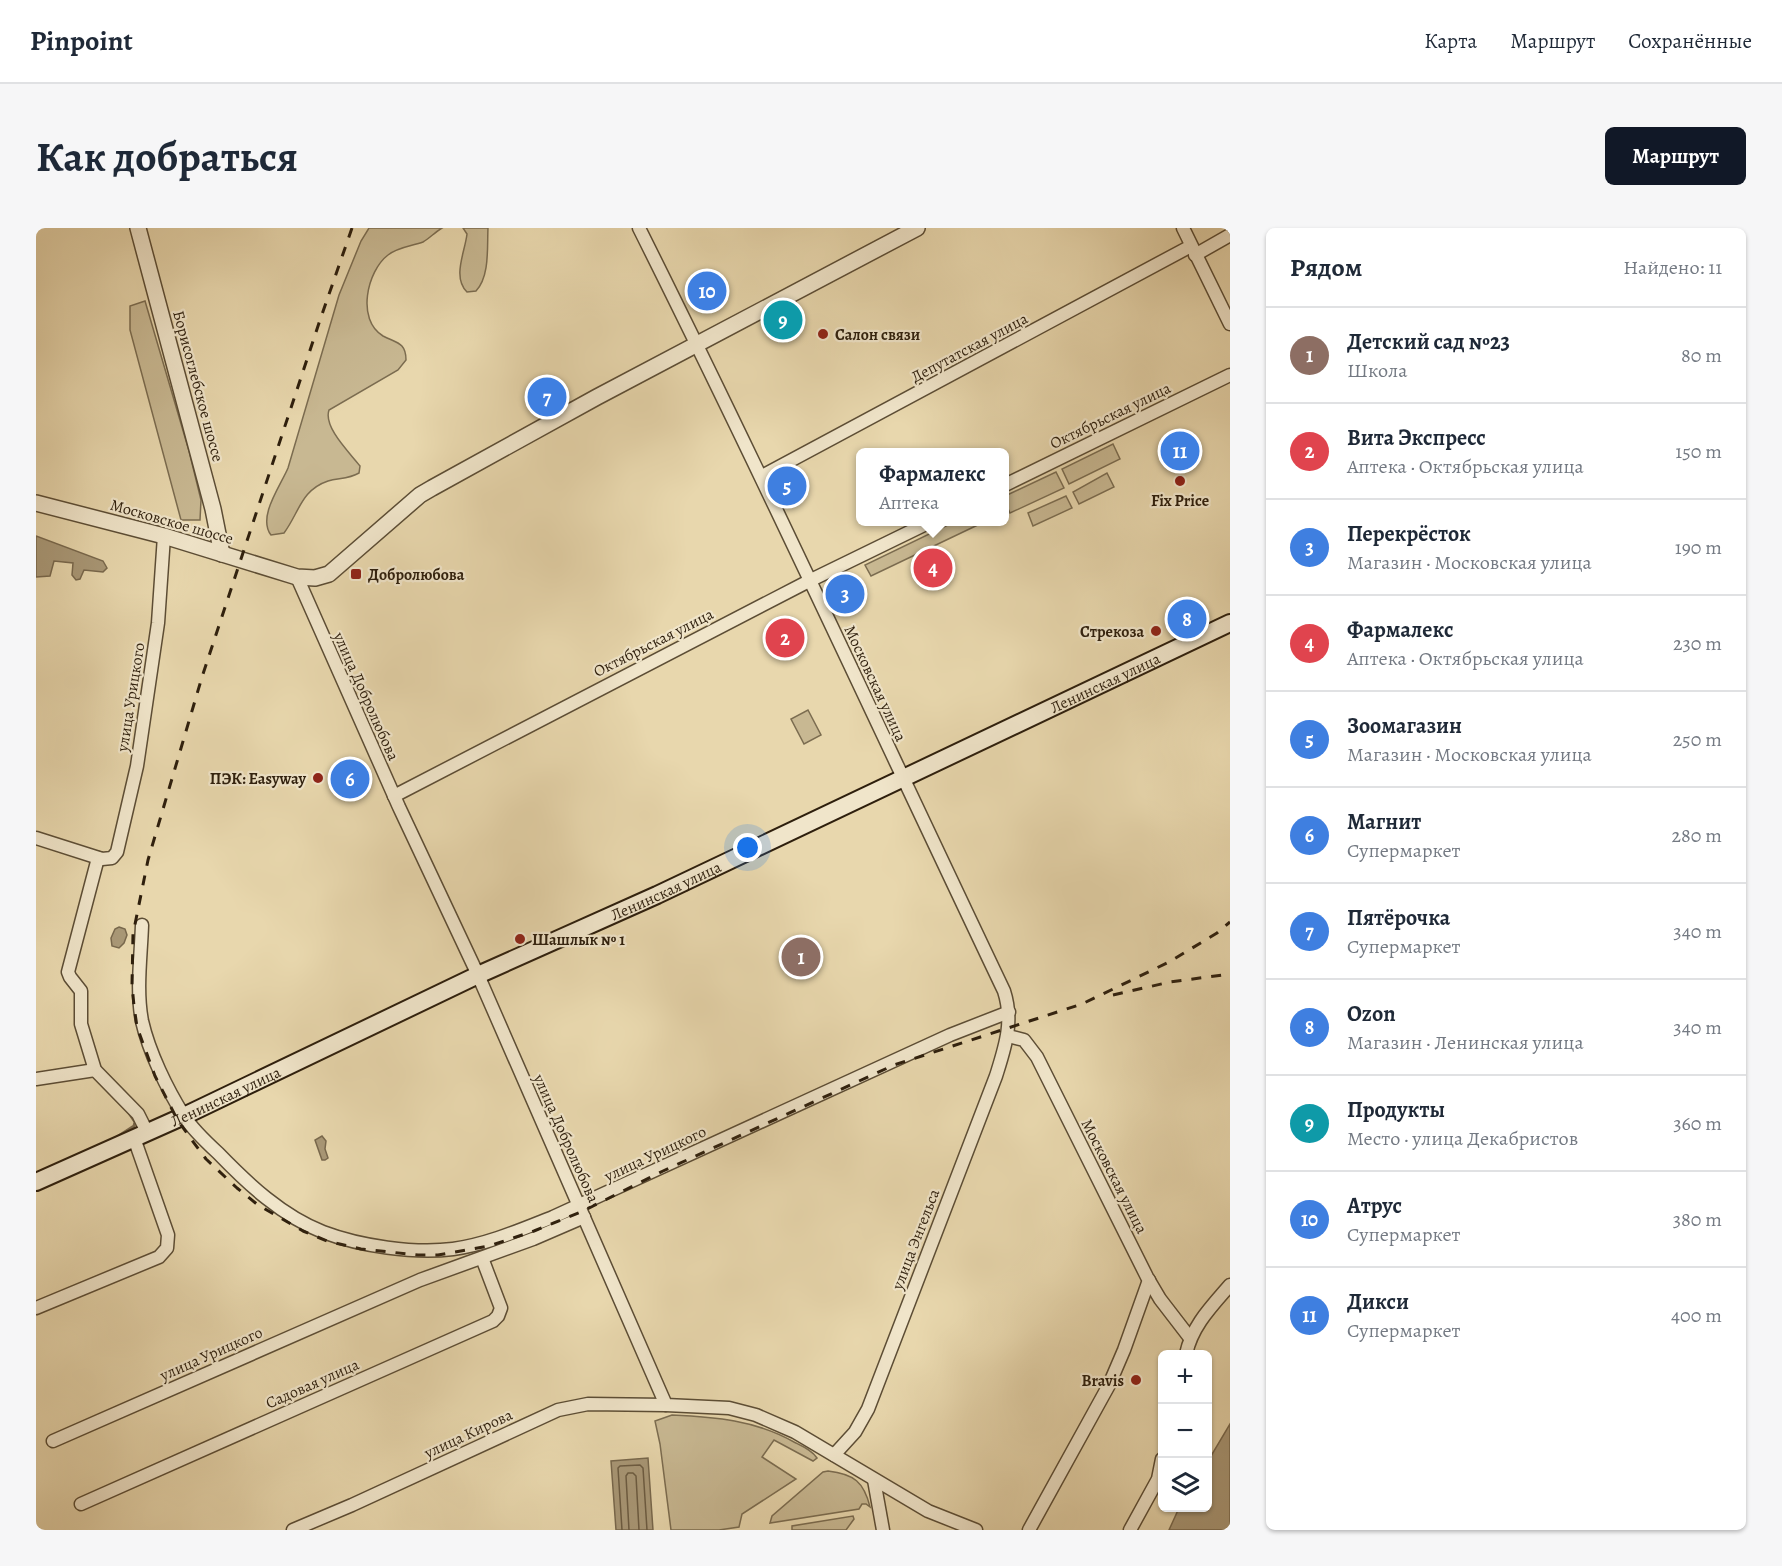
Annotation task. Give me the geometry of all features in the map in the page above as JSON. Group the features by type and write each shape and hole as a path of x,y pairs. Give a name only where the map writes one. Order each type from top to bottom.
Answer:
{"main road":[{"name":"Ленинская улица","path":"36,1182 184,1116 478,975 657,895 1230,623"}],"street":[{"name":"Борисоглебское шоссе","path":"138,228 213,509 222,554"},
{"name":"Московская улица","path":"639,228 762,476 809,581 1004,991 1009,1012 1008,1031 1024,1041 1037,1057 1149,1280 1160,1299 1190,1338"},
{"path":"297,577 315,578 329,574 420,495 597,397 917,228"},
{"path":"1183,228 1230,324"},
{"name":"Депутатская улица","path":"762,476 1193,250 1230,235"},
{"name":"Октябрьская улица","path":"1009,483 1230,375"},
{"name":"Московское шоссе","path":"36,503 164,536 297,577"},
{"name":"Октябрьская улица","path":"394,796 809,581 922,526"},
{"name":"улица Урицкого","path":"98,858 112,858 117,852 137,766 158,623 164,536"},
{"name":"улица Добролюбова","path":"297,577 394,796 478,975 666,1404"},
{"path":"36,838 98,858 68,972 81,991 81,1024 95,1070 138,1114 140,1135 168,1235 167,1248 159,1257 36,1308"},
{"name":"улица Урицкого","path":"142,925 140,990 142,1018 154,1059 184,1116 196,1132 239,1175 285,1212 323,1232 370,1244 419,1250 452,1249 490,1241 581,1212"},
{"name":"улица Урицкого","path":"54,1440 420,1280 482,1258 950,1035 1009,1012"},
{"name":"улица Энгельса","path":"834,1455 855,1432 868,1409 984,1109 1008,1031"},
{"path":"36,1079 95,1070"},
{"name":"Садовая улица","path":"81,1504 493,1321 501,1308 482,1258"},
{"path":"1029,1530 1109,1385 1149,1280"},
{"path":"1187,1350 1190,1338 1203,1316 1230,1285"},
{"name":"улица Кирова","path":"293,1530 558,1410 588,1404 666,1404"},
{"path":"666,1404 729,1408 756,1415 795,1432 928,1510 976,1530"},
{"path":"1130,1530 1158,1479"},
{"path":"874,1480 883,1530"}],"shaded area":[{"path":"369,228 442,228 423,242 401,248 388,255 381,262 370,283 367,296 369,319 383,336 402,346 406,360 398,370 329,410 330,424 344,447 360,466 359,473 319,485 306,496 284,533 271,535 267,528 268,510 288,468 339,295 361,241"},
{"path":"463,228 488,228 486,269 484,278 476,291 467,292 460,279 467,234"},
{"path":"145,301 189,451 201,500 200,520 181,520 130,330 130,306"},
{"path":"1113,444 1120,459 1069,484 1062,469"},
{"path":"1056,472 1064,488 1010,513 1009,494"},
{"path":"1107,473 1114,487 1079,504 1073,492"},
{"path":"1066,496 1072,508 1033,526 1028,513"},
{"path":"946,526 976,526 871,576 865,565"},
{"path":"808,710 821,735 804,744 791,719"},
{"path":"672,1415 750,1424 810,1450 817,1458 813,1461 774,1440 762,1457 796,1479 742,1514 739,1527 719,1530 671,1530 655,1421"},
{"path":"823,1472 845,1474 861,1485 870,1507 862,1504 859,1509 770,1523 772,1516"},
{"path":"853,1516 854,1519 846,1530 792,1530 792,1526"}],"water":[{"path":"36,536 103,561 107,568 103,572 84,570 80,579 76,580 72,575 73,563 54,561 50,576 36,577"},
{"path":"119,927 125,929 127,935 119,948 112,946 111,938 115,929"},
{"path":"322,1136 326,1141 325,1149 328,1158 325,1160 322,1160 315,1140"},
{"path":"1230,1424 1230,1530 1169,1530 1177,1512 1212,1512 1212,1454"},
{"path":"648,1458 653,1530 616,1530 611,1461"}],"waterway":[{"path":"117,1137 134,1126 135,1122 129,1113"}],"railway":[{"path":"352,228 202,677 148,860 133,934 132,985 137,1027 155,1076 177,1119 206,1159 258,1205 303,1231 327,1241 361,1249 438,1255 489,1246 581,1212 663,1171 894,1065 1082,1004 1169,962 1217,933 1230,922"},
{"path":"1113,995 1170,982 1230,974"}],"place":[{"name":"Атрус","path":"707,291"},
{"name":"Продукты","path":"783,320"},
{"name":"Салон связи","path":"823,334"},
{"name":"Пятёрочка","path":"547,397"},
{"name":"Дикси","path":"1180,451"},
{"name":"Fix Price","path":"1180,481"},
{"name":"Зоомагазин","path":"787,486"},
{"name":"Фармалекс","path":"933,568"},
{"name":"Добролюбова","path":"356,574"},
{"name":"Перекрёсток","path":"845,594"},
{"name":"Ozon","path":"1187,619"},
{"name":"Стрекоза","path":"1156,631"},
{"name":"Вита Экспресс","path":"785,638"},
{"name":"ПЭК: Easyway","path":"318,778"},
{"name":"Магнит","path":"350,779"},
{"name":"Шашлык № 1","path":"520,939"},
{"name":"Детский сад №23","path":"801,957"},
{"name":"Bravis","path":"1136,1380"}]}
